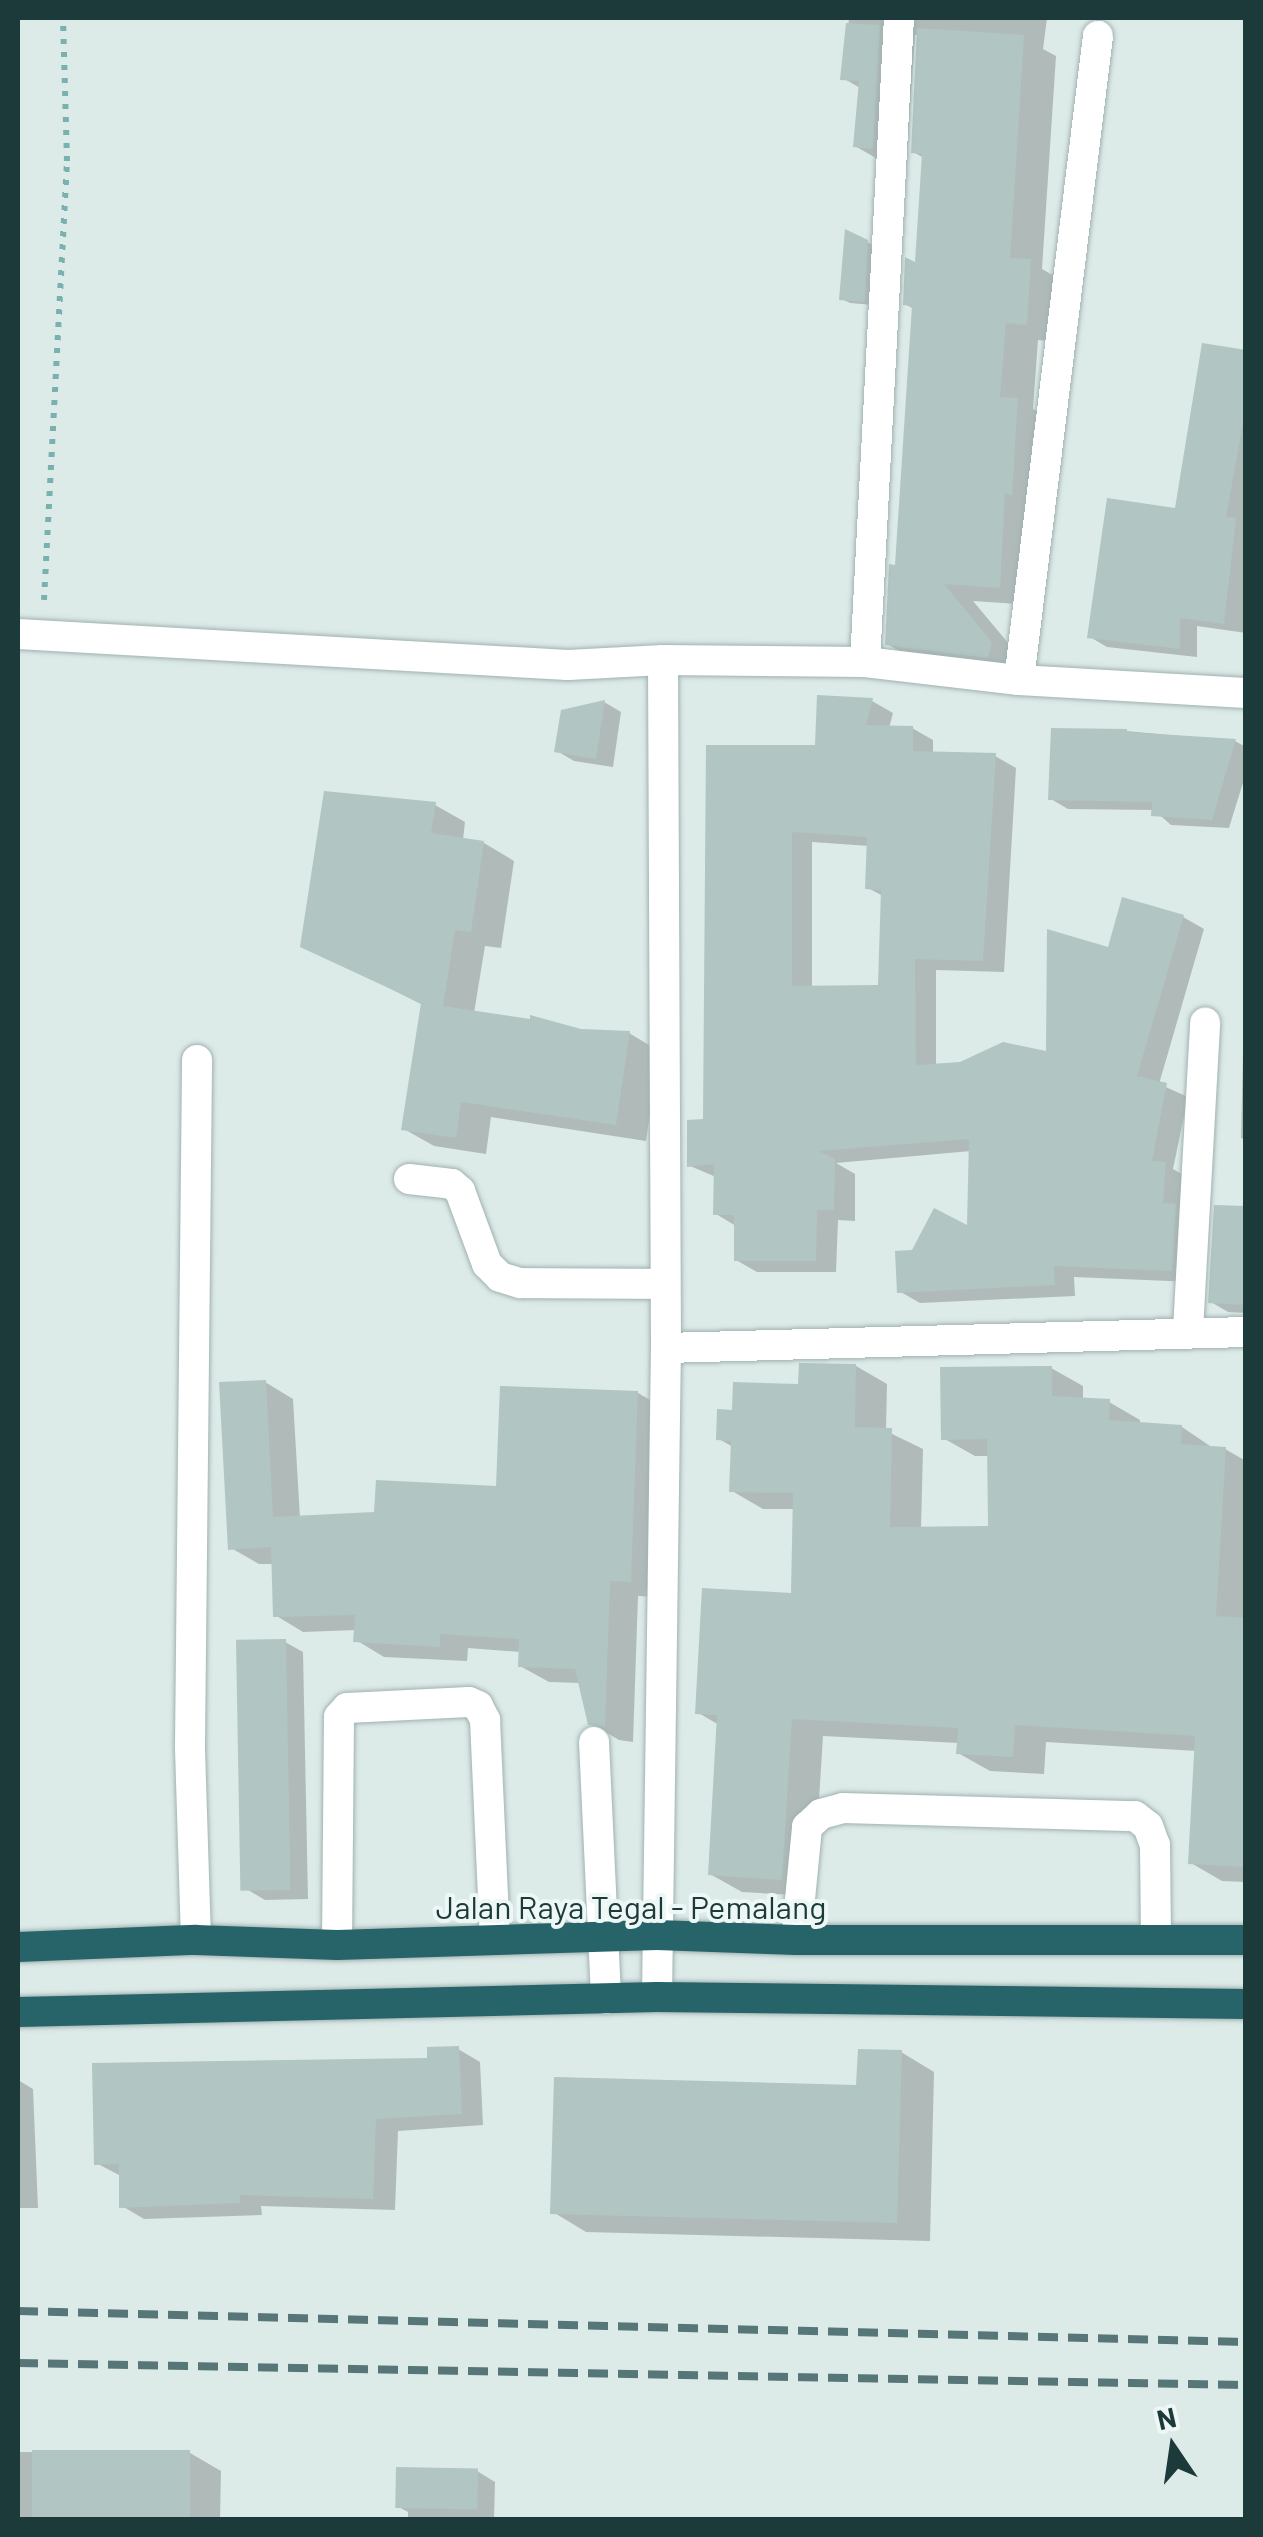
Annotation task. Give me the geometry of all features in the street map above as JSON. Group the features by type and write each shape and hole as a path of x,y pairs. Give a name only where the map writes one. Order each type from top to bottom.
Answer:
{"highway":[{"name":"Jalan Raya Tegal - Pemalang","path":"18,1947 196,1940 336,1946 656,1935 796,1940 1246,1940"},
{"path":"18,2012 658,1998 1246,2004"}],"street":[{"path":"864,662 900,18"},
{"path":"1019,680 1098,36"},
{"path":"30,635 568,665 663,660 864,662 1019,680 1246,693"},
{"path":"658,1998 666,1348 663,660"},
{"path":"1188,1330 1205,1022"},
{"path":"196,1940 190,1745 197,1060"},
{"path":"409,1178 452,1184 460,1191 487,1264 500,1277 520,1283 664,1284"},
{"path":"666,1348 1188,1330 1246,1332"},
{"path":"336,1946 338,1717 346,1708 469,1702 478,1706 485,1720 494,1940"},
{"path":"594,1742 606,1999"},
{"path":"796,1940 807,1827 821,1814 843,1808 1135,1816 1148,1826 1156,1845 1156,1938"}],"path":[{"path":"30,635 67,162 64,18"}],"building":[{"path":"846,23 880,25 873,149 853,147 859,81 840,80"},
{"path":"917,28 1024,35 1010,258 1031,259 1027,325 1006,323 1000,397 1018,398 1012,496 1005,493 1000,588 944,584 992,642 988,658 885,645 889,564 895,565 912,306 903,305 905,257 915,262 922,154 911,153"},
{"path":"845,229 868,240 865,302 839,300"},
{"path":"1202,343 1246,350 1246,406 1226,517 1236,518 1224,624 1180,618 1180,649 1087,638 1107,498 1175,508"},
{"path":"817,695 873,698 866,725 913,726 913,751 996,753 983,961 915,959 916,1065 960,1062 1003,1042 1046,1051 1047,929 1108,947 1122,897 1184,915 1137,1076 1167,1083 1152,1161 1166,1162 1163,1203 1176,1204 1172,1271 1054,1266 1055,1285 897,1293 895,1251 912,1250 934,1208 967,1225 969,1139 819,1151 835,1159 834,1210 817,1210 816,1261 734,1261 734,1215 713,1215 714,1164 687,1167 687,1120 703,1119 706,745 815,745","holes":["792,832 867,837 865,889 881,890 878,985 792,986"]},
{"path":"605,700 596,759 554,752 561,710"},
{"path":"1051,728 1127,729 1236,739 1212,820 1151,816 1152,802 1048,800"},
{"path":"324,791 436,802 431,833 484,841 471,932 455,930 443,1006 530,1019 530,1015 581,1029 630,1031 616,1125 461,1102 456,1138 401,1130 421,1003 300,947"},
{"path":"1214,1205 1246,1206 1246,1305 1208,1303"},
{"path":"799,1363 856,1364 855,1427 892,1428 890,1527 988,1526 987,1439 941,1440 940,1367 1052,1366 1052,1396 1110,1399 1109,1420 1182,1425 1181,1444 1226,1447 1216,1616 1246,1618 1246,1867 1188,1864 1195,1736 1015,1725 1013,1757 956,1754 958,1728 792,1719 782,1880 708,1875 717,1715 695,1714 702,1588 791,1593 793,1493 729,1492 731,1441 716,1440 717,1409 732,1410 733,1382 798,1384"},
{"path":"266,1380 273,1517 374,1512 376,1480 496,1486 500,1386 638,1391 631,1582 610,1581 605,1727 588,1725 575,1669 518,1667 519,1639 440,1634 440,1647 353,1642 355,1615 273,1617 271,1547 228,1550 219,1382"},
{"path":"286,1639 290,1890 240,1891 236,1640"},
{"path":"459,2046 462,2114 376,2119 373,2199 240,2195 240,2203 119,2208 119,2164 94,2165 92,2063 427,2058 427,2047"},
{"path":"858,2049 902,2050 897,2223 550,2214 554,2077 856,2085"},
{"path":"32,2450 190,2450 190,2520 32,2520"},
{"path":"396,2467 478,2468 477,2509 395,2508"}],"railway":[{"path":"18,2311 1246,2342"},
{"path":"18,2363 1246,2385"}]}
